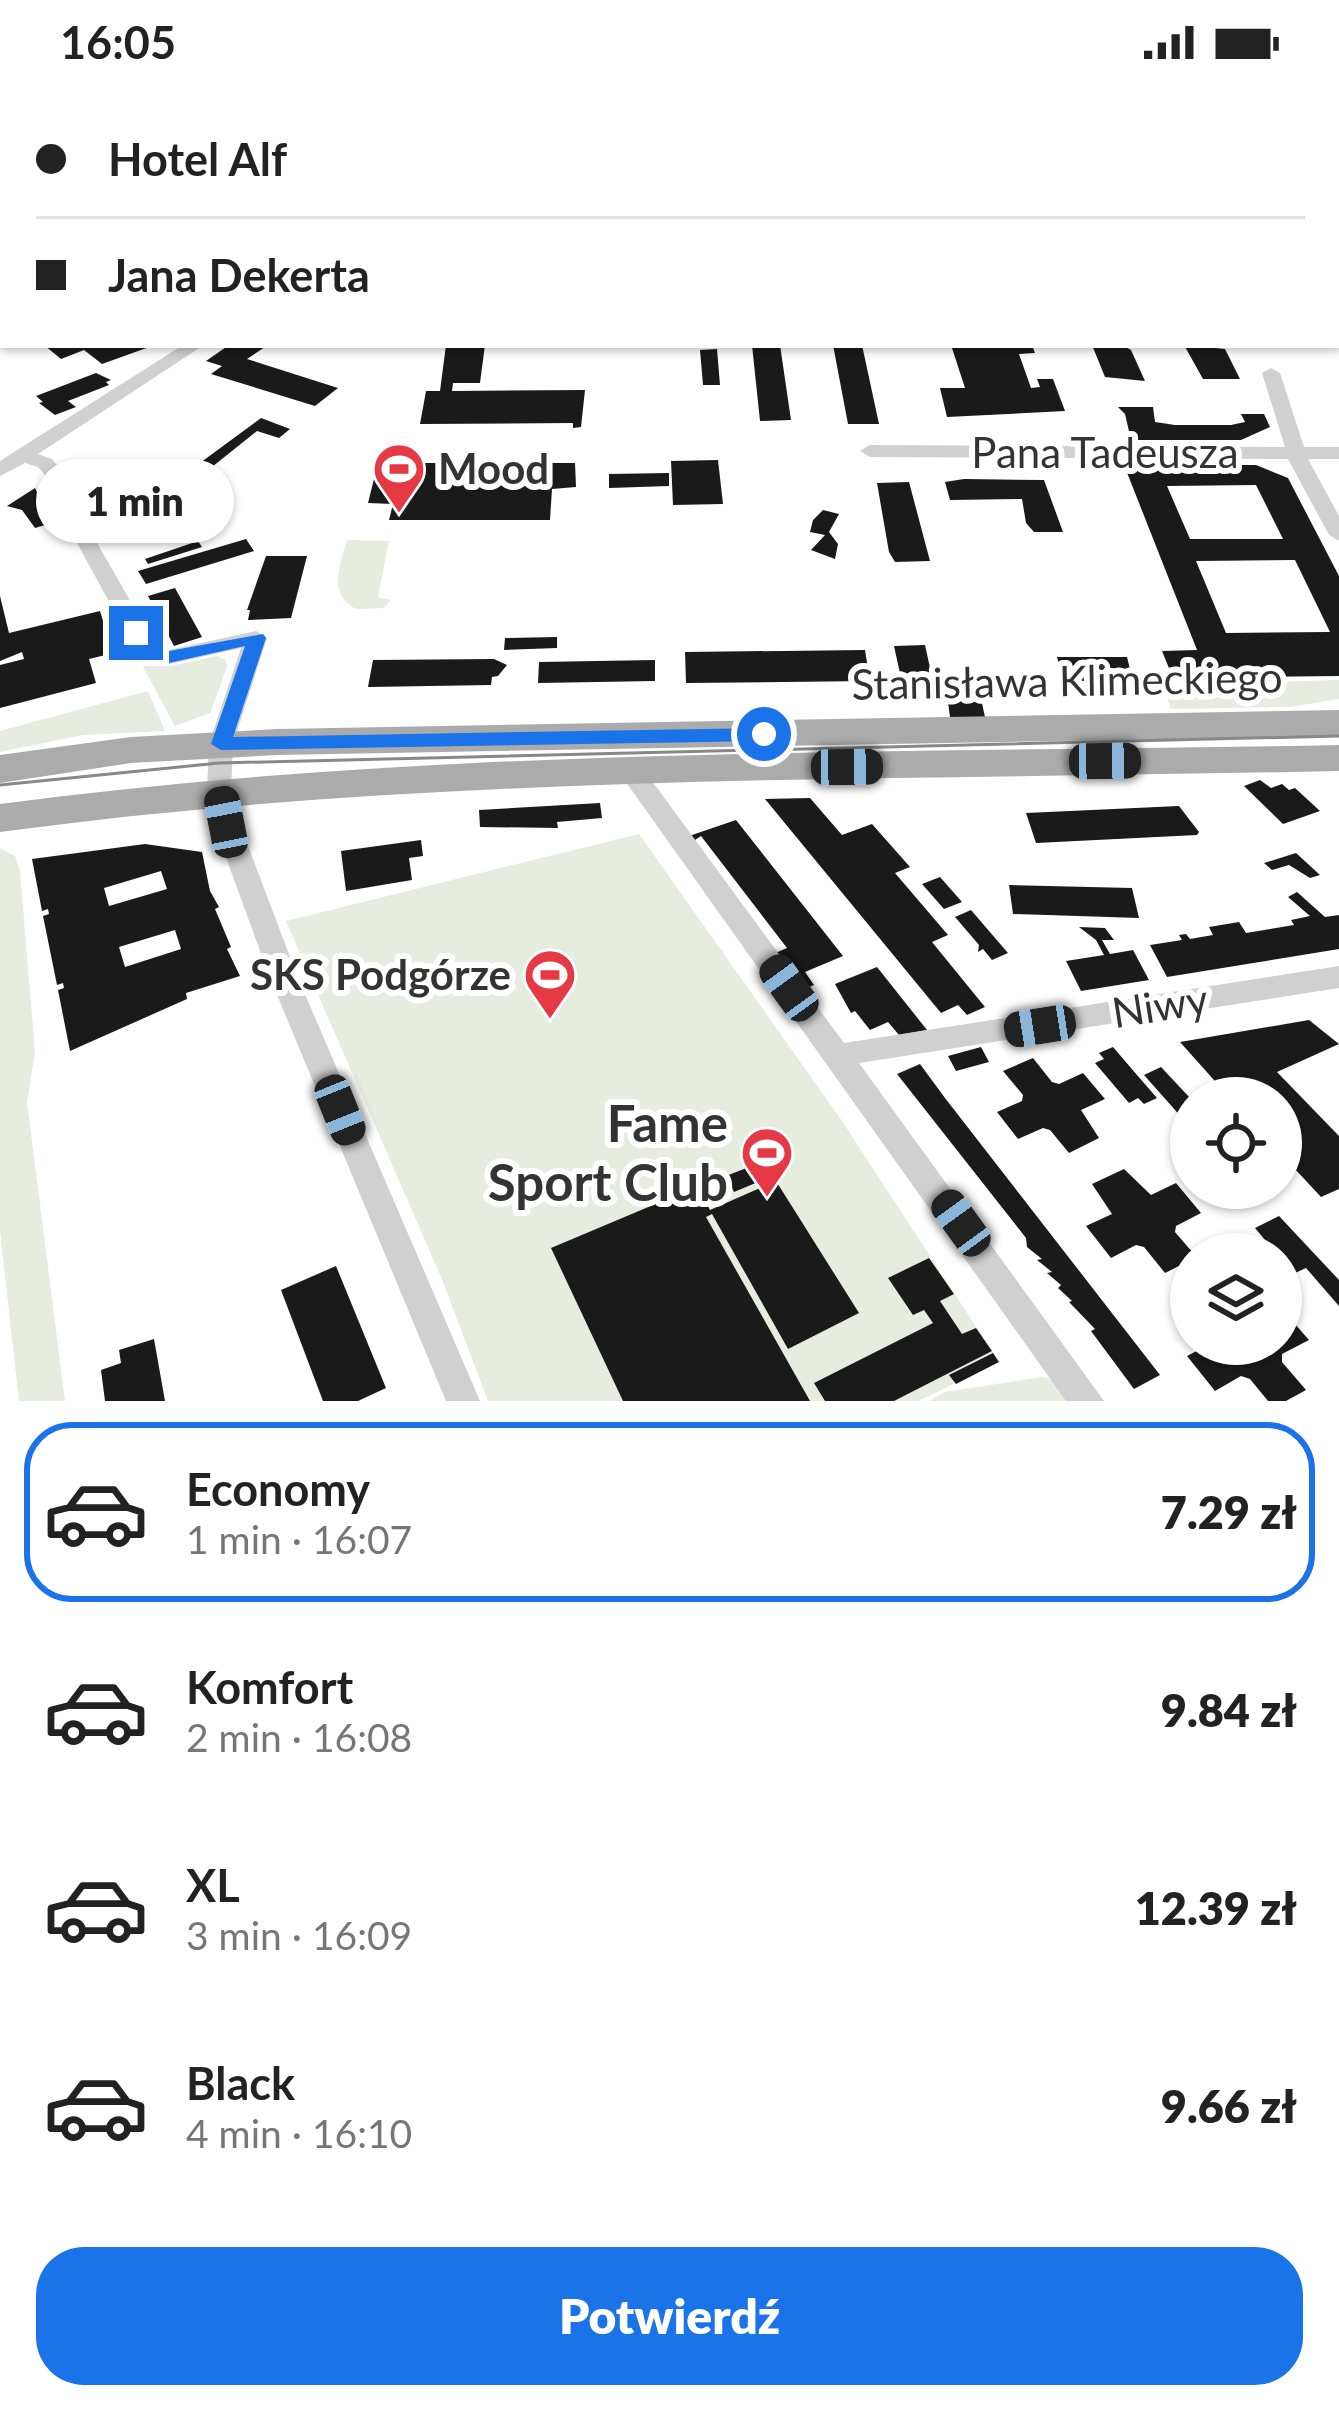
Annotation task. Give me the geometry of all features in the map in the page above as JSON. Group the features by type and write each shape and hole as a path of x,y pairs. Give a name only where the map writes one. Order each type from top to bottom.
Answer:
{"main road":[{"name":"Stanisława Klimeckiego","path":"0,769 131,749 221,744 1339,724"},
{"name":"Stanisława Klimeckiego","path":"0,818 219,791 367,779 1329,761"}],"street":[{"path":"0,470 190,348"},
{"path":"1271,373 1296,453 1339,535"},
{"name":"Pana Tadeusza","path":"870,451 1339,453"},
{"path":"26,456 45,464 59,480 82,534 147,651 169,657 256,638 221,744 219,791 226,822 284,977 463,1401"},
{"path":"632,772 1087,1401"},
{"name":"Niwy","path":"839,1055 1339,977"}],"shaded area":[{"path":"347,540 389,541 378,597 391,600 384,608 356,609 341,596 338,579"},
{"path":"216,656 226,660 227,667 210,713 175,726 142,665 171,666"},
{"path":"1339,680 1339,699 1290,707 1171,709 1163,685"},
{"path":"148,691 165,731 83,735 0,752 0,731"},
{"path":"639,834 842,1121 999,1362 918,1401 488,1401 441,1277 286,921"},
{"path":"0,848 15,856 20,871 35,1052 27,1102 65,1401 19,1401 0,1231"},
{"path":"1042,1377 1055,1380 1075,1401 929,1401 945,1392"}],"building":[{"path":"48,348 146,348 102,364 84,350 61,359"},
{"path":"225,348 264,348 247,359 338,388 315,406 211,374 222,366 206,361"},
{"path":"446,348 485,348 480,383 453,383 452,391 585,390 581,427 573,428 573,423 420,424 426,391 440,391"},
{"path":"752,348 780,348 791,420 760,421"},
{"path":"834,348 863,348 879,424 848,424"},
{"path":"952,348 1033,348 1035,353 1019,354 1031,388 1040,387 1037,379 1053,379 1065,411 947,417 940,388 965,388"},
{"path":"1093,348 1131,350 1145,381 1105,377"},
{"path":"1186,348 1225,349 1240,379 1203,379"},
{"path":"717,349 720,385 703,385 700,350"},
{"path":"96,373 111,380 106,382 109,385 68,401 76,407 55,415 39,403 43,402 36,396"},
{"path":"1118,407 1153,407 1155,422 1175,425 1231,425 1245,422 1241,414 1264,414 1270,427 1241,440 1131,440 1125,414"},
{"path":"261,418 290,429 279,438 257,431 202,475 189,471"},
{"path":"718,460 723,504 673,505 671,461"},
{"path":"378,463 575,463 576,487 552,489 550,520 389,520 393,504 368,503"},
{"path":"1124,465 1256,465 1288,478 1339,576 1339,676 1173,678 1162,651 1197,650","holes":["1256,485 1283,539 1190,539 1167,486","1295,560 1330,632 1226,633 1196,561"]},
{"path":"669,473 669,486 609,488 609,474"},
{"path":"166,475 177,484 96,508 90,499 131,488 128,482"},
{"path":"1044,480 1063,532 1034,532 1026,523 1022,499 950,500 945,482"},
{"path":"909,482 930,561 895,562 889,552 877,483"},
{"path":"35,488 52,523 35,528 22,510 7,506"},
{"path":"215,493 227,509 216,512 221,521 200,527 194,519 187,521 184,510 197,506 193,500"},
{"path":"823,510 839,514 829,532 838,544 835,559 811,550 825,535 810,532"},
{"path":"181,520 178,537 124,541 127,524"},
{"path":"246,539 254,551 146,584 138,571"},
{"path":"198,541 202,547 148,564 145,559"},
{"path":"266,556 307,556 291,618 248,620 247,610"},
{"path":"175,588 202,637 174,646 148,596"},
{"path":"0,596 9,633 100,611 108,637 117,635 122,651 89,659 96,683 0,708 0,665 24,659 22,652 0,661"},
{"path":"557,637 557,648 504,650 505,638"},
{"path":"925,645 932,677 901,678 894,646"},
{"path":"865,650 870,681 686,683 685,652"},
{"path":"1057,657 1127,657 1133,681 1064,681"},
{"path":"494,659 507,665 492,677 491,685 368,687 373,660"},
{"path":"655,660 655,681 538,683 539,662"},
{"path":"947,694 980,694 985,717 950,717"},
{"path":"1260,780 1271,788 1282,784 1289,790 1295,788 1320,811 1283,824 1244,786"},
{"path":"810,798 842,835 872,824 910,867 895,873 948,935 932,942 985,1007 967,1015 958,1005 941,1013 765,799"},
{"path":"600,803 602,818 557,822 558,828 480,827 479,810"},
{"path":"1179,806 1197,835 1036,843 1026,813"},
{"path":"736,820 843,956 805,972 814,985 801,990 773,954 787,948 701,836 695,840 689,836"},
{"path":"421,840 423,856 409,858 412,880 346,891 341,851"},
{"path":"145,844 202,852 210,891 219,907 215,909 231,947 227,949 240,976 186,993 187,999 70,1051 58,990 64,988 63,983 57,985 43,916 49,914 48,909 42,911 32,859","holes":["161,871 167,889 109,906 104,888","175,930 181,949 125,967 119,947"]},
{"path":"1296,853 1320,875 1310,878 1289,865 1272,870 1264,863"},
{"path":"940,877 962,902 944,909 922,884"},
{"path":"1009,885 1132,888 1139,918 1013,914"},
{"path":"1297,892 1325,917 1339,915 1339,949 1167,977 1150,945 1182,940 1179,935 1190,939 1213,935 1209,927 1239,922 1246,933 1294,925 1291,920 1310,916 1288,897"},
{"path":"971,910 1008,953 992,960 983,949 978,952 979,945 955,917"},
{"path":"1079,927 1105,928 1114,940 1102,940 1110,954 1133,950 1149,980 1081,991 1066,961 1104,955 1096,940"},
{"path":"877,967 927,1030 899,1035 888,1022 870,1030 855,1011 851,1013 835,984"},
{"path":"1309,1020 1339,1044 1277,1072 1282,1077 1211,1077 1180,1042"},
{"path":"981,1047 989,1062 956,1071 948,1056"},
{"path":"1113,1047 1157,1098 1144,1104 1138,1098 1129,1103 1095,1063 1104,1059 1099,1053"},
{"path":"1033,1058 1052,1082 1059,1084 1083,1073 1105,1099 1081,1110 1099,1138 1069,1153 1043,1128 1018,1139 997,1112 1022,1101 1023,1095 1003,1071"},
{"path":"920,1064 1160,1375 1134,1389 1091,1331 1095,1329 1058,1288 1061,1285 1047,1273 1052,1272 1037,1260 1042,1259 1027,1247 1026,1238 897,1074"},
{"path":"1161,1067 1170,1077 1170,1104 1144,1075"},
{"path":"1302,1098 1339,1136 1339,1189 1321,1197 1302,1177"},
{"path":"749,1167 758,1182 734,1192 726,1176"},
{"path":"1124,1169 1151,1195 1170,1186 1170,1209 1198,1209 1201,1213 1170,1233 1170,1270 1165,1273 1144,1247 1136,1245 1111,1258 1086,1226 1112,1214 1092,1184"},
{"path":"776,1181 859,1313 788,1349 712,1214 706,1217 810,1401 623,1401 551,1248 691,1189 699,1204 705,1201 710,1210"},
{"path":"1279,1216 1295,1233 1259,1233 1255,1228"},
{"path":"1302,1241 1339,1280 1339,1306 1306,1268 1302,1270"},
{"path":"929,1258 954,1294 940,1301 962,1334 976,1328 992,1351 894,1401 825,1401 814,1383 933,1323 924,1310 913,1315 888,1278"},
{"path":"336,1266 386,1388 358,1401 323,1401 281,1290"},
{"path":"154,1339 165,1401 105,1401 101,1370 121,1363 119,1350"},
{"path":"993,1353 999,1362 956,1384 949,1375"},
{"path":"1194,1365 1285,1365 1306,1390 1286,1401 1268,1401 1250,1379 1241,1376 1215,1391"}],"tram line":[{"path":"0,785 219,763 1339,736"}],"place":[{"name":"Mood","path":"399,515"},
{"name":"SKS Podgórze","path":"550,1021"},
{"name":"Fame Sport Club","path":"767,1199"}],"route":[{"path":"136,633 147,651 169,657 256,638 221,744 764,734"}]}
